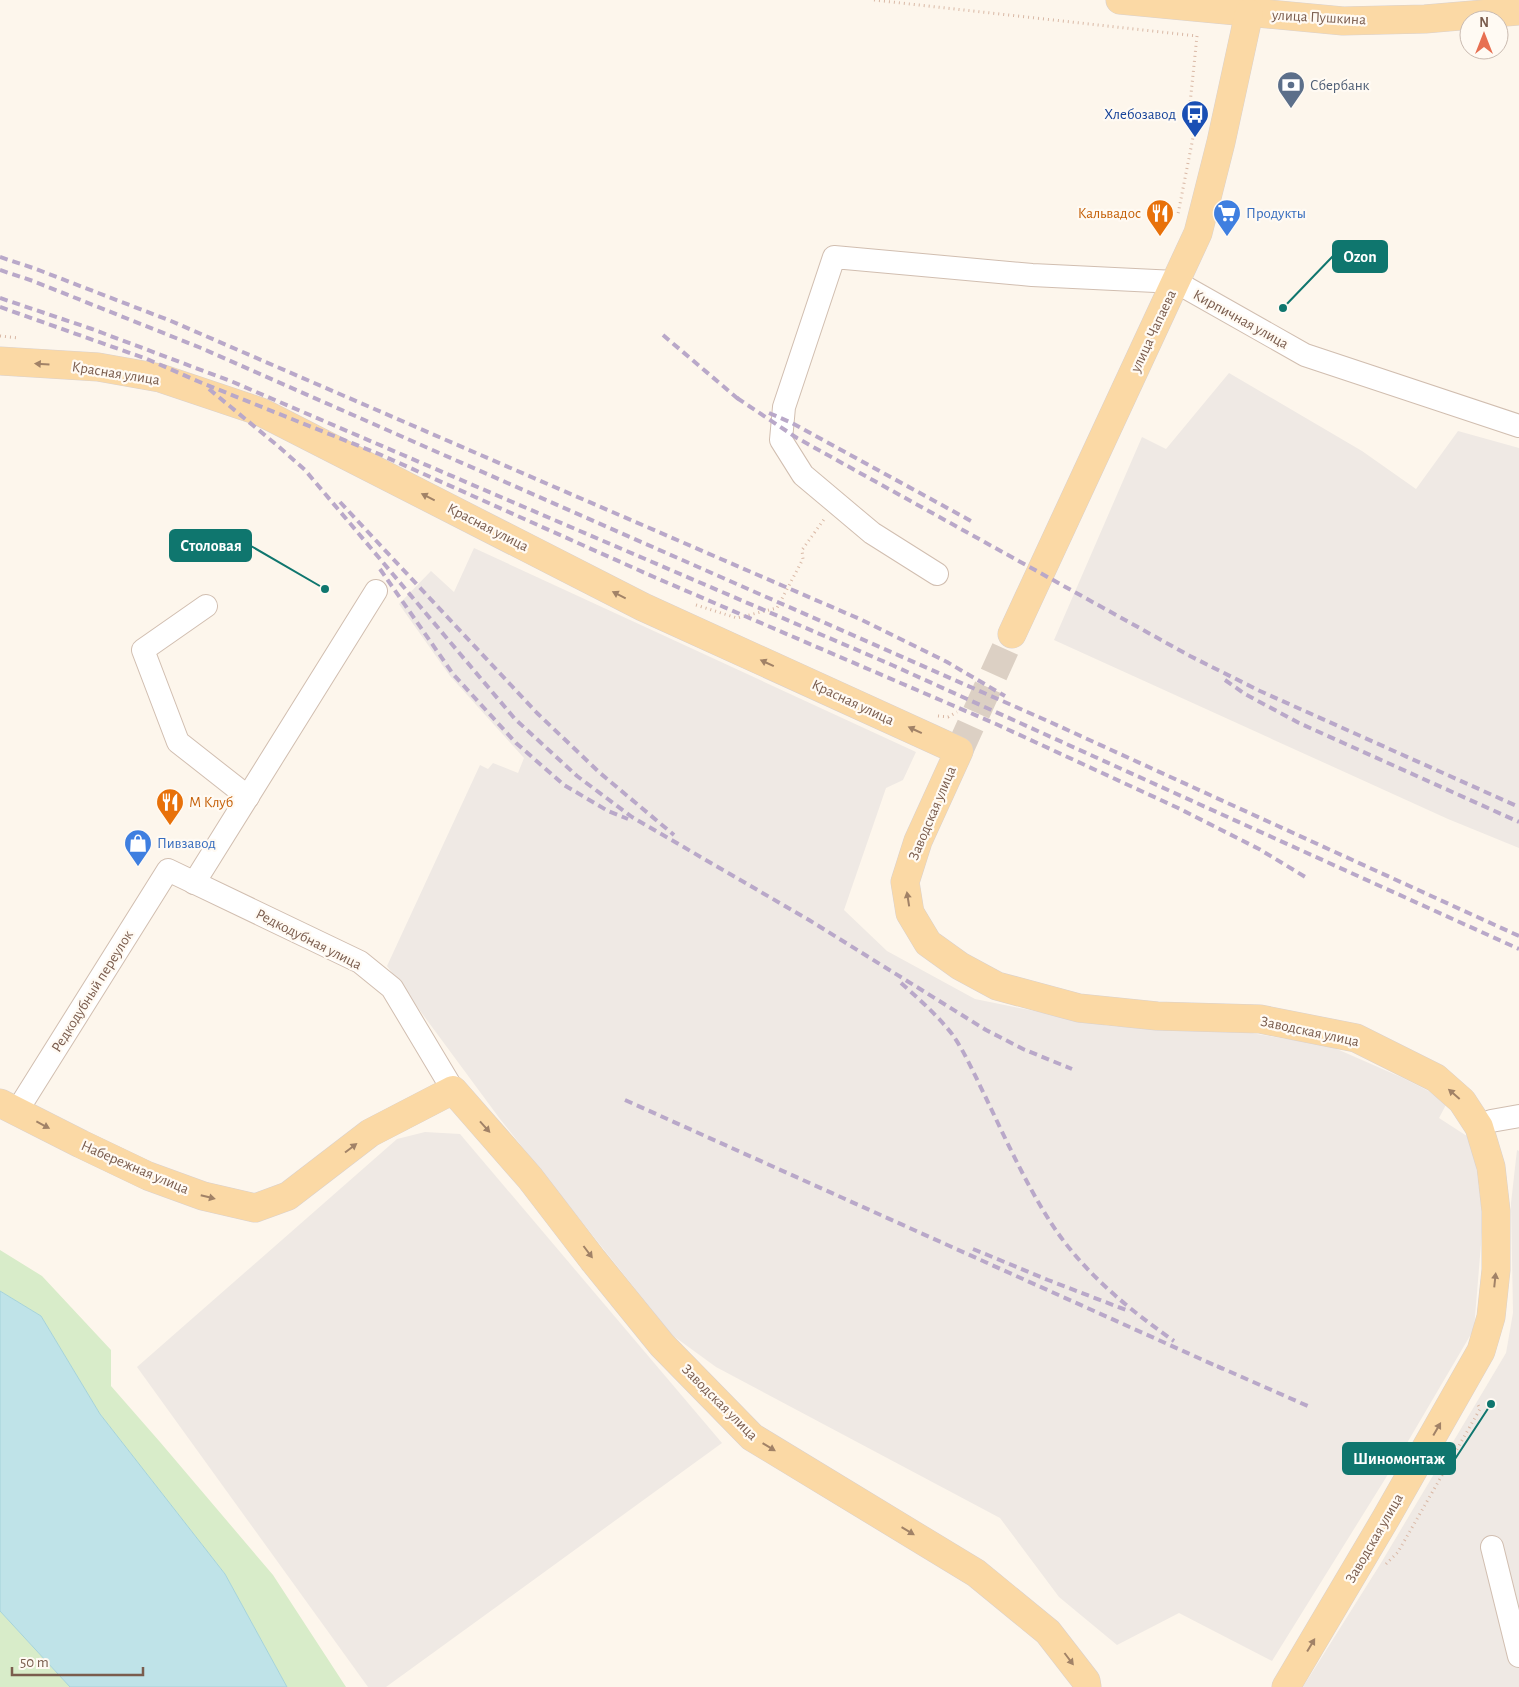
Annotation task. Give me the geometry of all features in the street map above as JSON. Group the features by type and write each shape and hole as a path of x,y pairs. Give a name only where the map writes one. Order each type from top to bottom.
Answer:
{"main road":[{"name":"улица Пушкина","path":"1120,0 1343,21 1425,19 1519,11"},
{"name":"улица Чапаева","path":"1012,634 1198,233 1249,13"},
{"name":"Красная улица","path":"0,361 98,368 160,378 261,412 643,606 959,750"},
{"name":"Заводская улица","path":"959,750 918,841 906,882 910,913 928,943 960,966 997,986 1079,1008 1157,1016 1260,1019 1356,1038 1436,1078 1462,1101 1479,1127 1491,1167 1496,1211 1496,1270 1491,1317 1481,1351 1386,1518 1286,1687"},
{"name":"Заводская улица","path":"453,1090 530,1178 662,1345 752,1437 976,1573 1048,1632 1086,1681 1088,1687"},
{"name":"Набережная улица","path":"8,1107 148,1176 203,1196 255,1208 288,1196 370,1133 453,1090"}],"street":[{"name":"Кирпичная улица","path":"836,503 803,475 781,440 784,407 834,257 1032,275 1176,282 1305,355 1519,426"},
{"path":"836,503 872,533 937,574"},
{"path":"194,883 376,591"},
{"path":"206,606 143,650 178,742 248,797"},
{"name":"Редкодубная улица","path":"168,870 360,962 392,988 453,1090"},
{"name":"Редкодубный переулок","path":"8,1107 168,870"},
{"path":"1479,1127 1492,1121 1519,1116"},
{"path":"1492,1547 1519,1656"}],"path":[{"path":"874,0 1197,36 1190,104 1199,107 1177,219"},
{"path":"695,604 737,618 777,608 803,559 802,550 836,503"},
{"path":"1384,1565 1398,1552 1480,1409 1473,1396"}],"shaded area":[{"path":"1229,373 1362,451 1416,489 1458,431 1519,448 1519,848 1448,819 1054,640 1142,437 1166,449"},
{"path":"474,548 916,752 903,780 886,788 844,910 887,951 975,999 1109,1026 1251,1033 1330,1046 1403,1078 1448,1101 1439,1118 1473,1140 1483,1220 1474,1329 1400,1455 1272,1661 1179,1613 1117,1645 1059,1597 1000,1518 716,1367 672,1335 500,1119 387,966 480,765 488,769 493,763 518,773 524,758 450,676 399,604 431,571 454,592"},
{"path":"425,1132 460,1134 722,1443 386,1687 368,1687 137,1367 397,1139"},
{"path":"1517,1150 1519,1151 1519,1687 1303,1687 1381,1563 1506,1353 1513,1313 1511,1203"}],"green space":[{"path":"0,1250 42,1276 111,1350 111,1386 273,1575 346,1687 287,1687 225,1574 100,1414 41,1316 0,1291"},
{"path":"0,1611 70,1687 0,1687"}],"water":[{"path":"0,1291 41,1316 100,1414 225,1574 287,1687 70,1687 0,1611"}],"tunnel":[{"path":"959,751 1012,634"}],"railway":[{"path":"0,257 171,321 862,620 947,662 1005,696"},
{"path":"0,270 33,281 201,348 1050,722 1519,936"},
{"path":"0,298 92,329 233,382 892,665 1519,949"},
{"path":"0,307 147,359 379,454 654,577 996,724 1178,808 1259,849 1307,878"},
{"path":"663,335 741,400"},
{"path":"209,389 305,470 515,719 577,776 632,817 809,920 986,1030 1023,1049 1072,1069"},
{"path":"737,398 797,438 1190,656 1260,691 1519,807"},
{"path":"769,413 792,423 971,521"},
{"path":"340,502 537,713 600,773 674,835"},
{"path":"380,569 453,674 516,743 564,785 608,811 628,819"},
{"path":"1225,680 1245,694 1299,723 1519,822"},
{"path":"901,983 934,1014 957,1041 1025,1177 1051,1223 1064,1241 1107,1288 1139,1316 1174,1341"},
{"path":"625,1100 1223,1369"},
{"path":"973,1249 1126,1310"},
{"path":"1217,1366 1310,1407"}],"place":[{"name":"Сбербанк","path":"1291,109"},
{"name":"Хлебозавод","path":"1195,138"},
{"name":"Кальвадос","path":"1160,237"},
{"name":"Продукты","path":"1227,237"},
{"name":"Ozon","path":"1283,308"},
{"name":"Столовая","path":"325,589"},
{"name":"М Клуб","path":"170,826"},
{"name":"Пивзавод","path":"138,867"},
{"name":"Шиномонтаж","path":"1491,1404"}]}
